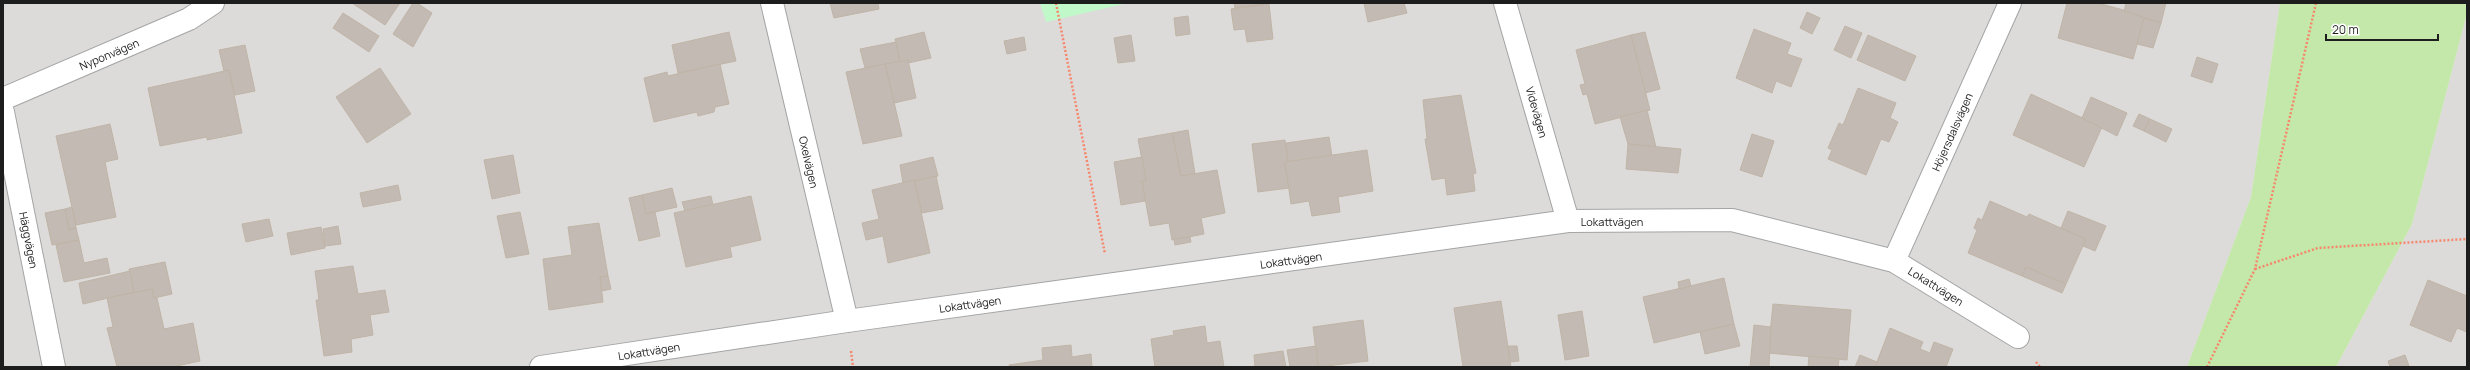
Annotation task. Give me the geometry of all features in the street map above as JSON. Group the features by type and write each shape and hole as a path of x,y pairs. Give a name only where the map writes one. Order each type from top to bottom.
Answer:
{"street":[{"name":"Nyponvägen","path":"3,99 189,20 213,3"},
{"name":"Oxelvägen","path":"772,3 847,321"},
{"name":"Videvägen","path":"1505,3 1568,221"},
{"name":"Höjersdalsvägen","path":"1894,261 2010,3"},
{"name":"Häggvägen","path":"3,112 54,367"},
{"name":"Lokattvägen","path":"541,367 847,321 1568,221 1732,220 1894,261 2018,337"}],"path":[{"path":"1056,3 1111,284"},
{"path":"2207,367 2256,269 2316,3"},
{"path":"2256,269 2318,248 2467,239"}],"shaded area":[{"path":"3,3 2280,3 2251,197 2187,367 3,367"},
{"path":"2467,13 2467,367 2336,367 2412,224"}],"green space":[{"path":"1040,3 1128,3 1046,22"},
{"path":"2280,3 2467,3 2467,13 2412,224 2336,367 2187,367 2251,197"}],"building":[{"path":"352,3 400,3 385,25"},
{"path":"413,3 417,3 432,13 413,47 393,34"},
{"path":"830,3 878,3 879,9 834,18"},
{"path":"1234,3 1267,3 1267,4 1235,8"},
{"path":"1364,3 1404,3 1407,13 1368,22"},
{"path":"2067,3 2098,3 2145,16 2133,59 2058,38"},
{"path":"2126,3 2166,3 2161,23 2124,11"},
{"path":"1269,4 1273,39 1247,42 1245,29 1234,30 1231,9"},
{"path":"1807,12 1820,18 1812,34 1800,28"},
{"path":"343,13 379,36 369,52 333,28"},
{"path":"1188,16 1190,34 1176,36 1174,18"},
{"path":"2144,18 2161,23 2153,48 2137,44"},
{"path":"1845,26 1862,33 1851,58 1834,50"},
{"path":"1754,29 1791,43 1787,54 1802,59 1791,87 1776,81 1772,93 1736,78"},
{"path":"729,32 736,61 678,73 672,45"},
{"path":"924,32 931,58 908,63 908,60 900,62 895,39"},
{"path":"1645,32 1660,89 1645,93 1631,35"},
{"path":"1131,35 1135,61 1118,63 1114,38"},
{"path":"1631,35 1650,110 1595,124 1587,94 1583,95 1580,85 1585,84 1576,50"},
{"path":"1868,35 1916,56 1905,81 1857,60"},
{"path":"1024,37 1026,50 1007,54 1004,41"},
{"path":"896,42 900,62 865,68 860,49"},
{"path":"245,45 255,91 235,95 229,70 224,71 219,50"},
{"path":"2197,57 2218,64 2212,83 2191,76"},
{"path":"908,60 916,98 894,103 885,64"},
{"path":"720,64 729,104 715,107 714,112 698,116 697,112 654,122 644,78 667,72 668,76"},
{"path":"885,64 902,136 863,144 846,72"},
{"path":"380,68 411,114 367,143 336,97"},
{"path":"229,70 242,133 207,140 207,137 160,146 148,88"},
{"path":"1858,88 1896,103 1890,118 1898,122 1889,142 1881,139 1866,175 1828,159 1832,150 1828,148 1839,123 1843,125"},
{"path":"2031,94 2102,127 2084,167 2013,135"},
{"path":"1461,95 1476,173 1473,174 1475,191 1447,195 1445,178 1432,180 1425,139 1427,139 1423,100"},
{"path":"2091,97 2127,113 2117,136 2082,118"},
{"path":"1647,110 1656,147 1628,144 1620,117"},
{"path":"2139,114 2150,119 2144,131 2133,126"},
{"path":"2150,119 2172,129 2166,142 2144,131"},
{"path":"110,124 118,159 105,162 116,217 76,225 56,136"},
{"path":"1188,130 1195,174 1181,176 1172,133"},
{"path":"1172,133 1181,176 1217,170 1225,213 1201,218 1204,234 1172,240 1169,223 1150,226 1142,181 1146,181 1138,139"},
{"path":"1752,134 1774,141 1762,177 1740,170"},
{"path":"1329,137 1332,156 1288,162 1286,143"},
{"path":"1285,140 1288,162 1285,162 1289,188 1258,192 1252,144"},
{"path":"1628,144 1681,149 1678,173 1626,169"},
{"path":"1367,150 1373,191 1338,197 1340,212 1312,216 1309,201 1291,204 1285,162"},
{"path":"513,155 520,193 492,199 484,160"},
{"path":"933,157 938,176 903,183 900,165"},
{"path":"1142,157 1146,181 1142,181 1145,201 1121,205 1114,162"},
{"path":"936,176 943,209 922,213 915,181"},
{"path":"914,180 930,253 888,263 883,236 866,240 862,223 879,219 872,190"},
{"path":"398,185 401,200 363,207 360,193"},
{"path":"672,188 677,207 646,214 642,195"},
{"path":"642,195 646,214 655,212 660,236 639,241 629,198"},
{"path":"711,196 713,205 685,211 682,202"},
{"path":"751,196 761,240 730,247 732,257 686,267 674,213"},
{"path":"1990,201 2027,217 2029,214 2086,239 2066,284 2026,267 2022,276 1968,253 1977,230 1974,228 1978,218 1982,220"},
{"path":"72,207 76,228 69,230 65,209"},
{"path":"65,209 69,230 76,228 79,240 52,245 45,213"},
{"path":"2068,211 2106,226 2095,251 2083,246 2086,239 2061,228"},
{"path":"520,212 529,254 506,258 497,216"},
{"path":"269,219 273,236 246,242 242,224"},
{"path":"599,223 608,276 600,277 603,302 549,310 543,259 572,255 568,227"},
{"path":"338,226 341,244 325,246 323,229"},
{"path":"321,227 325,248 291,255 287,233"},
{"path":"1190,237 1191,242 1175,245 1174,239"},
{"path":"79,240 84,263 107,258 110,273 64,282 56,245"},
{"path":"165,262 172,294 154,298 152,289 134,293 129,269"},
{"path":"353,266 358,294 385,290 389,312 370,315 373,335 351,339 352,352 324,356 316,300 319,300 315,271"},
{"path":"2026,267 2066,284 2062,293 2022,276"},
{"path":"130,271 134,292 83,304 79,283"},
{"path":"608,276 611,289 602,291 600,277"},
{"path":"1724,278 1734,324 1654,343 1643,297"},
{"path":"1689,279 1691,286 1679,289 1678,282"},
{"path":"2428,280 2467,296 2467,332 2457,328 2451,342 2410,325"},
{"path":"152,289 154,298 157,298 164,329 193,323 200,361 172,367 117,367 107,328 113,327 107,298"},
{"path":"1501,301 1511,367 1463,367 1454,308"},
{"path":"1773,304 1851,310 1847,360 1768,353"},
{"path":"1582,311 1589,356 1565,360 1558,315"},
{"path":"1363,320 1368,361 1318,367 1313,327"},
{"path":"1734,324 1740,346 1705,354 1700,332"},
{"path":"1754,325 1771,327 1769,367 1750,367"},
{"path":"1205,326 1207,343 1220,341 1224,367 1155,367 1151,339 1174,335 1173,331"},
{"path":"1890,328 1923,342 1920,349 1930,353 1934,342 1953,349 1946,367 1875,367"},
{"path":"1071,345 1072,357 1091,354 1092,367 1010,367 1009,365 1043,360 1042,348"},
{"path":"1316,346 1318,367 1290,367 1287,350"},
{"path":"1508,346 1517,346 1519,361 1510,362"},
{"path":"1283,351 1286,367 1255,367 1254,355"},
{"path":"1860,355 1877,362 1875,367 1855,367"},
{"path":"2405,355 2409,366 2390,367 2388,361"},
{"path":"1809,356 1839,359 1838,367 1808,367"}]}
